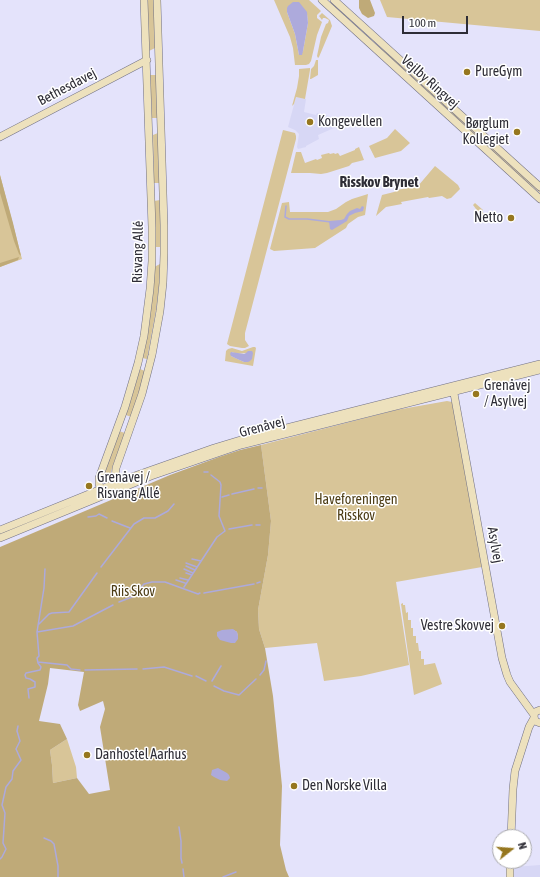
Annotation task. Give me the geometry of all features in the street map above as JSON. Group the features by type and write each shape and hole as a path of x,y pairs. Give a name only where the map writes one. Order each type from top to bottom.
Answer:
{"street":[{"name":"Risvang Allé","path":"102,492 99,484 99,478 125,407 144,336 152,261 144,0"},
{"name":"Risvang Allé","path":"118,486 115,474 116,468 140,401 151,360 163,283 164,225 157,0"},
{"name":"Vejlby Ringvej","path":"322,0 540,200"},
{"name":"Vejlby Ringvej","path":"334,0 540,188"},
{"name":"Bethesdavej","path":"0,137 147,60"},
{"name":"Grenåvej","path":"0,530 118,486 152,476 241,445 454,389 540,364"},
{"name":"Grenåvej","path":"454,389 540,370"},
{"name":"Asylvej","path":"454,389 502,658 510,682 525,703 537,716"},
{"name":"Grenåvej","path":"0,538 102,492"},
{"path":"511,829 515,771 529,727 537,716"}],"shaded area":[{"name":"Kongevellen","path":"296,97 306,99 304,112 329,116 334,128 318,135 319,139 306,147 298,149 299,134 295,130 288,127"},
{"path":"540,865 540,877 514,877 514,869 532,869 532,866"}],"green space":[{"path":"147,0 154,0 155,48 149,51"},
{"path":"274,0 309,0 321,11 317,15 317,18 322,22 309,64 295,65 290,37","holes":["287,12 307,14 308,23 303,51 299,55 295,34"]},
{"path":"359,0 370,0 375,13 374,16 368,18 362,14 359,8"},
{"path":"380,0 540,0 540,31 387,17"},
{"path":"322,13 330,20 332,26 318,58 317,56 321,37 329,20 323,18 322,20 319,16"},
{"path":"373,42 398,62 540,191 540,193 520,176"},
{"path":"316,60 318,60 318,75 310,79 311,69"},
{"path":"310,68 305,99 296,97 292,106 297,88 299,69"},
{"path":"150,75 157,75 158,118 152,118"},
{"path":"395,129 410,143 401,151 375,158 369,146 387,138"},
{"path":"283,130 295,133 296,139 245,333 245,340 249,346 242,348 230,346 227,344"},
{"path":"158,133 160,183 154,183 153,135"},
{"path":"359,147 364,160 352,163 349,166 321,174 291,173 296,152 301,152 305,163 322,158 321,155 329,153 338,153 340,156"},
{"path":"435,166 458,185 460,189 451,198 447,199 442,196 428,197 401,202 402,204 386,207 376,216 382,195 397,190 418,186"},
{"path":"0,175 22,259 0,267"},
{"path":"0,175 21,256 14,241 0,193"},
{"path":"368,194 365,215 358,217 348,224 346,228 315,248 274,251 270,249 282,203 289,202 290,212 328,212 352,199"},
{"path":"160,200 161,247 155,247 154,201"},
{"path":"475,203 483,210 482,211 488,220 484,223 473,205"},
{"path":"19,257 18,260 0,267 0,263"},
{"path":"160,264 161,267 156,310 147,359 142,358 154,267"},
{"path":"253,347 256,348 253,366 225,361 226,351 228,349 232,348 242,351","holes":["232,352 237,354 246,353 244,362 231,356"]},
{"path":"140,369 145,371 145,373 131,417 126,415"},
{"name":"Haveforeningen Risskov","path":"447,401 452,402 455,413 482,567 396,582 409,665 361,676 324,681 317,643 265,648 259,629 258,610 268,555 271,521 261,445 396,410"},
{"path":"119,431 125,433 110,476 105,478 102,477"},
{"name":"Riis Skov","path":"261,445 271,521 268,555 258,610 259,629 265,648 273,696 282,786 280,845 289,877 0,877 0,547 170,475 240,450","holes":["222,630 233,630 237,632 238,639","50,668 84,672 78,705 80,711 103,701 105,709 100,727 110,790 89,794 77,778 53,783 50,750 67,739 60,724 39,721 48,684"]},
{"path":"403,603 403,605 405,605 406,613 408,612 408,620 411,620 413,636 416,636 416,643 418,643 419,651 421,651 421,659 424,659 424,665 435,663 442,684 414,695 401,604"},
{"path":"67,739 76,767 77,778 53,783 50,750"}],"water":[{"path":"293,2 299,2 307,12 308,23 302,55 299,55 295,34 287,12 288,6"},
{"path":"362,206 364,207 363,211 349,216 347,221 332,230 330,229 329,221 344,219 350,211 357,208 360,209"},
{"path":"248,351 252,351 253,353 252,359 248,362 235,358 230,354 231,352 244,354"},
{"path":"233,629 237,632 238,636 235,643 220,640 217,636 217,632"},
{"path":"218,768 229,775 230,778 227,781 220,780 211,775 212,770"}],"waterway":[{"path":"286,206 285,217 289,219 307,219 331,222"},
{"path":"211,475 220,482 221,485 219,516 225,531"},
{"path":"232,494 254,489"},
{"path":"222,497 229,495"},
{"path":"101,567 134,524 144,518 155,518 168,511 174,504"},
{"path":"88,517 99,514 107,518"},
{"path":"112,521 130,528"},
{"path":"229,529 252,525"},
{"path":"184,587 217,537 225,531"},
{"path":"192,559 201,561"},
{"path":"186,563 197,567"},
{"path":"186,566 195,570"},
{"path":"29,698 28,689 35,687 35,682 26,678 25,675 26,673 40,670 41,667 37,658 39,656 37,632 44,588 45,569"},
{"path":"184,569 193,573"},
{"path":"39,624 49,614 69,612 97,573"},
{"path":"186,573 192,575"},
{"path":"180,578 188,580"},
{"path":"176,580 185,583"},
{"path":"119,602 132,597 144,584 152,582 165,582 198,594 200,593"},
{"path":"204,593 254,584"},
{"path":"37,632 73,626 113,605"},
{"path":"260,675 264,670 266,661"},
{"path":"38,662 67,665 71,669 80,670"},
{"path":"212,681 221,666"},
{"path":"143,669 164,667 192,676"},
{"path":"85,670 137,669"},
{"path":"196,676 206,681"},
{"path":"214,686 224,691 239,695 256,679"},
{"path":"0,859 6,849 3,843 5,813 2,805 6,787 12,779 13,771 21,760 16,749 20,741 17,731 18,726"},
{"path":"179,827 182,863"},
{"path":"44,838 54,844 58,866 58,877"},
{"path":"183,869 184,877"},
{"path":"223,877 236,872"}],"place":[{"name":"PureGym","path":"467,72"},
{"name":"Kongevellen","path":"310,122"},
{"name":"Børglum Kollegiet","path":"517,132"},
{"name":"Netto","path":"511,218"},
{"name":"Grenåvej / Asylvej","path":"476,394"},
{"name":"Grenåvej / Risvang Allé","path":"89,486"},
{"name":"Vestre Skovvej","path":"502,626"},
{"name":"Danhostel Aarhus","path":"87,755"},
{"name":"Den Norske Villa","path":"294,786"}],"district":[{"name":"Risskov Brynet","path":"379,182"}]}
